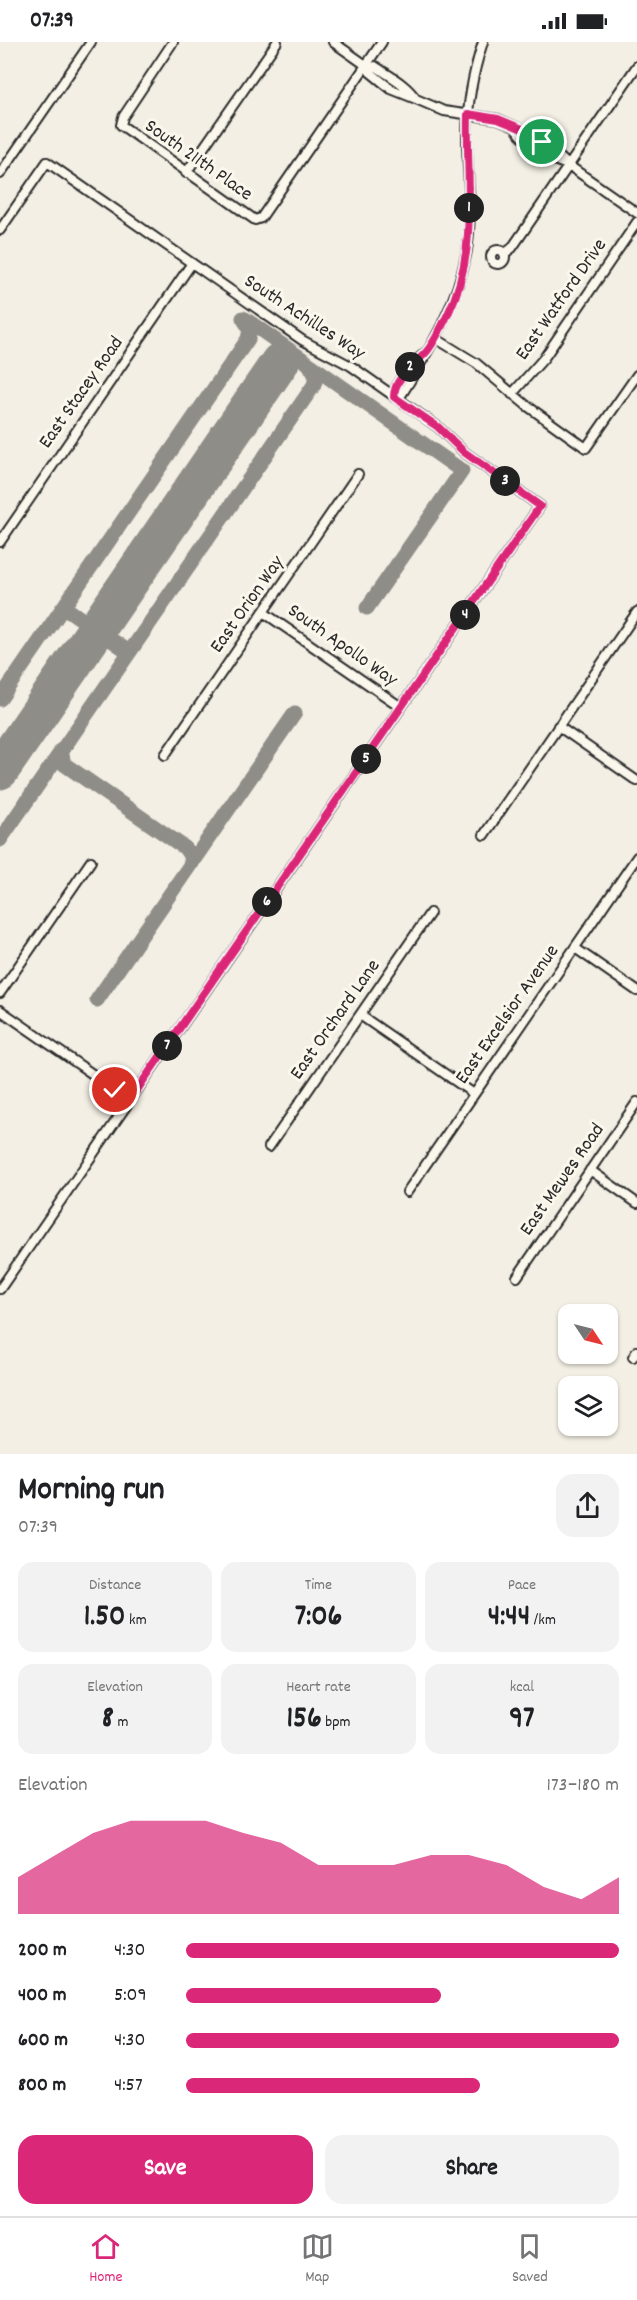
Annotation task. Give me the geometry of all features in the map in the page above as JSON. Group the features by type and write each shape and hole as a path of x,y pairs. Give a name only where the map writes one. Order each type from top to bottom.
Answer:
{"street":[{"path":"0,174 91,42"},
{"name":"South 211th Place","path":"173,42 123,117 121,125 186,173 252,218 259,220 368,67"},
{"path":"186,173 277,42"},
{"path":"333,42 368,67 375,66 390,82 391,89 406,97 444,111 498,119 537,135 568,165 637,213"},
{"path":"368,67 382,42"},
{"path":"394,397 402,394 421,368 426,352 454,298 467,250 469,226 468,114 470,89 483,42"},
{"path":"504,254 512,248 637,66"},
{"path":"516,128 529,146 568,165"},
{"path":"534,147 540,140"},
{"name":"South Achilles Way","path":"0,230 47,162 302,340 342,360 438,427 464,452 540,506 401,707"},
{"name":"East Watford Drive","path":"512,394 544,358 637,222"},
{"name":"East Stacey Road","path":"0,542 192,263"},
{"path":"435,338 476,363 512,394 586,448 637,375"},
{"name":"East Orion Way","path":"165,755 358,474"},
{"name":"South Apollo Way","path":"263,612 401,707"},
{"path":"484,835 637,612"},
{"path":"0,1288 401,707"},
{"path":"558,726 637,781"},
{"name":"East Excelsior Avenue","path":"407,1192 637,857"},
{"path":"0,993 91,861"},
{"name":"East Orchard Lane","path":"269,1147 430,913"},
{"path":"574,948 637,991"},
{"path":"0,1010 130,1100"},
{"path":"360,1015 474,1094"},
{"name":"East Mewes Road","path":"516,1277 637,1102"},
{"path":"590,1170 637,1203"}],"taxiway":[{"path":"0,699 248,339 250,329 243,318"},
{"path":"245,319 462,471 367,608"},
{"path":"0,840 314,385 316,376 309,364"},
{"path":"64,607 129,652"},
{"path":"97,1000 295,713"},
{"path":"61,750 64,764 185,848 191,857 191,864"}],"runway":[{"path":"0,770 280,362"}],"route":[{"path":"115,1090 130,1100 540,506 464,452 438,427 394,397 394,389 435,338 449,311 461,276 467,250 469,226 468,114 498,119 537,135 542,142"}]}
